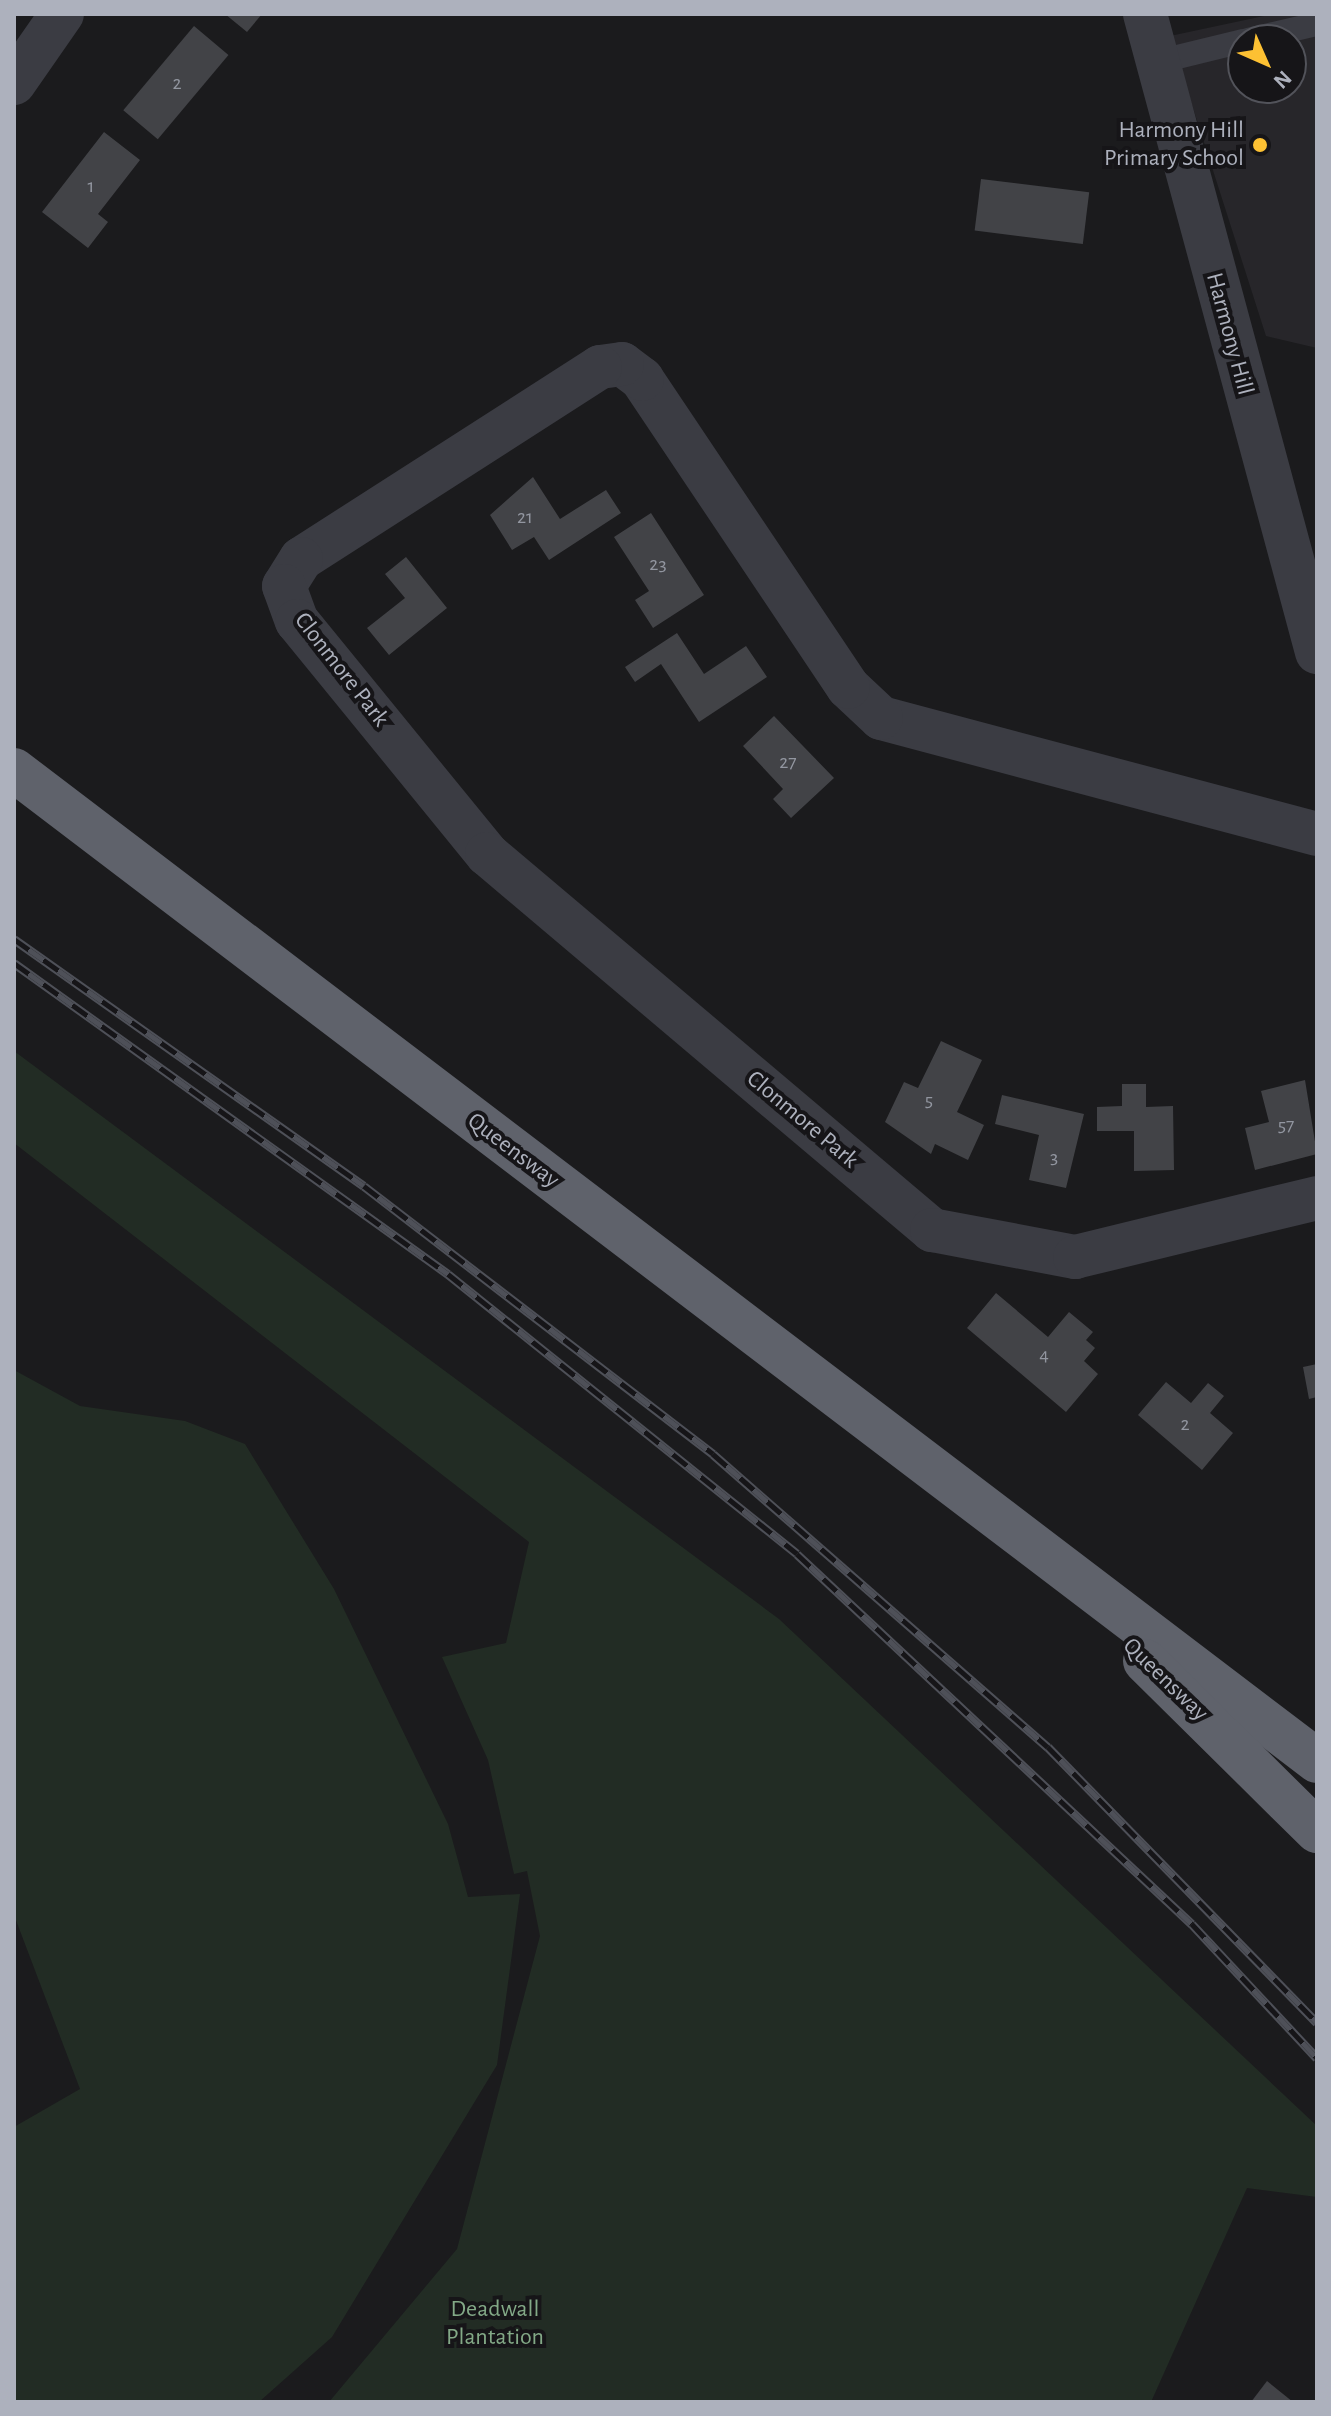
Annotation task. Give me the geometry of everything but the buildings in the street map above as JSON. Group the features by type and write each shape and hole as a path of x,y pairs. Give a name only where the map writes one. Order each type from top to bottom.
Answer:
{"highway":[{"name":"Queensway","path":"14,770 1317,1761"},
{"name":"Queensway","path":"1012,1532 1317,1831"}],"street":[{"path":"14,83 62,14"},
{"name":"Harmony Hill","path":"1145,14 1317,652"},
{"name":"Clonmore Park","path":"1317,834 881,718 848,687 642,379 622,364 600,367 301,559 284,586 297,621 487,854 932,1230 1075,1257 1317,1198"}],"lane":[{"path":"1157,62 1227,44"}],"shaded area":[{"name":"Harmony Hill Primary School","path":"1273,14 1317,14 1317,348 1266,336 1170,36"}],"green space":[{"name":"Deadwall Plantation","path":"14,1051 779,1619 1317,2126 1317,2197 1247,2188 1151,2402 329,2402 457,2249 540,1936 527,1871 514,1874 488,1760 442,1657 506,1643 529,1542 14,1143"},
{"path":"14,1370 80,1406 185,1421 245,1444 334,1589 448,1824 468,1897 520,1894 497,2065 332,2337 259,2402 14,2402 14,2127 80,2089 14,1915"}],"railway":[{"path":"14,939 364,1186 713,1454 1048,1747 1317,2023"},
{"path":"14,963 448,1274 797,1554 1192,1924 1317,2058"}],"place":[{"name":"Harmony Hill Primary School","path":"1260,145"}]}
